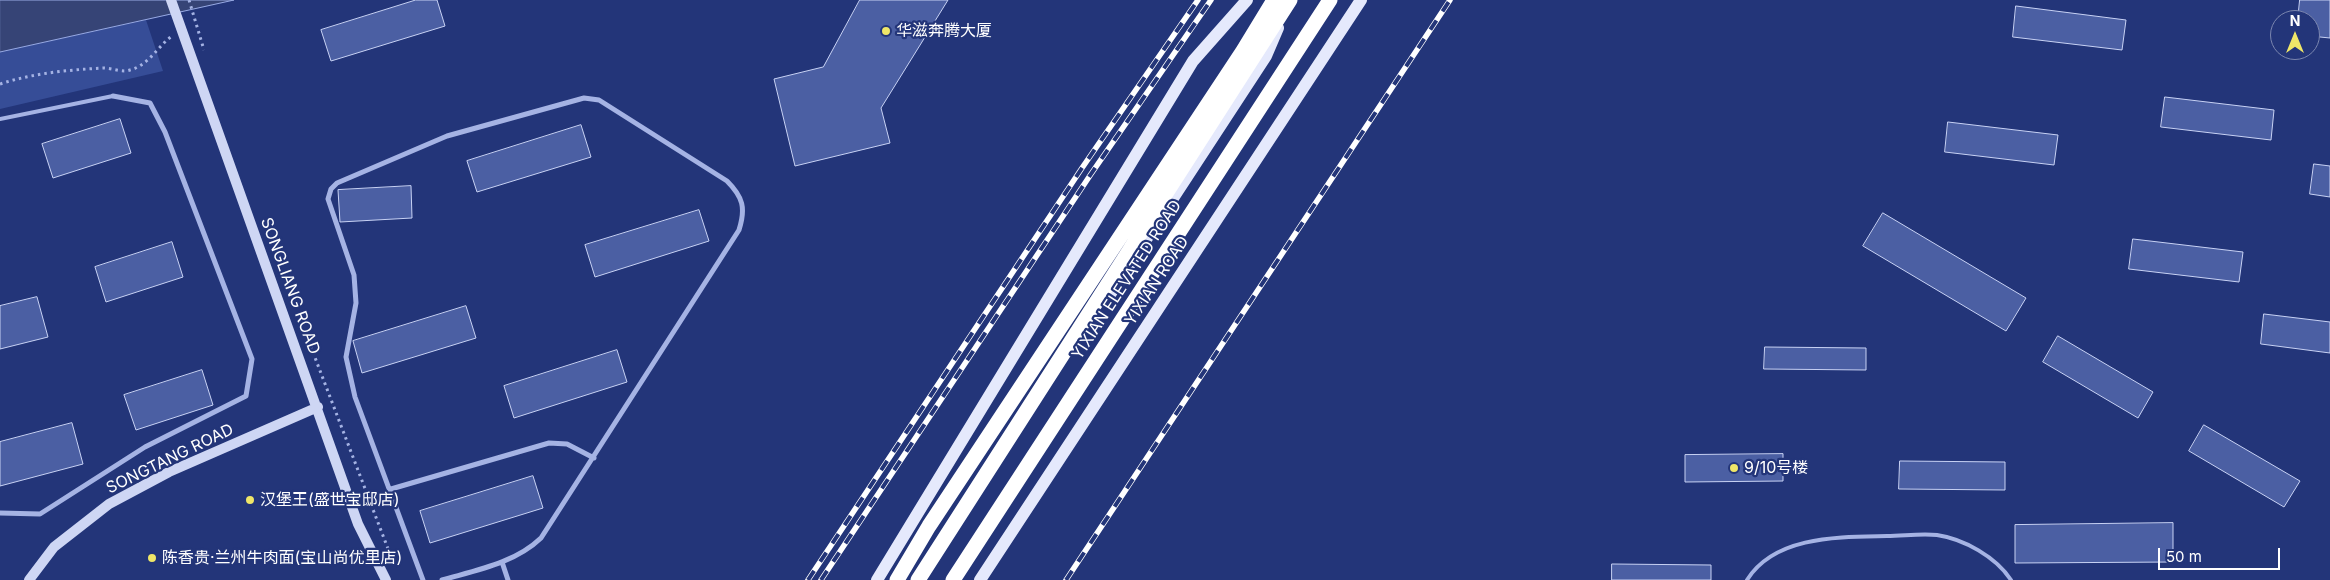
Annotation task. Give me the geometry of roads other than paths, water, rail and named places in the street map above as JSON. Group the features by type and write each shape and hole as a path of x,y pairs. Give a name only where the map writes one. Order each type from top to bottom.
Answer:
{"highway":[{"path":"897,580 929,526 1243,51 1274,0"},
{"name":"YIXIAN ELEVATED ROAD","path":"918,580 1290,0"},
{"name":"YIXIAN ELEVATED ROAD","path":"953,580 1330,0"}],"main road":[{"path":"877,580 936,480 1046,304 1193,61 1247,0"},
{"name":"YIXIAN ROAD","path":"923,580 1266,56 1290,0"},
{"name":"YIXIAN ROAD","path":"980,580 1361,0"}],"street":[{"name":"SONGLIANG ROAD","path":"171,0 318,407 358,524 386,580"},
{"path":"0,513 40,514 145,447 246,396 252,359 166,132 150,104 113,96"},
{"path":"423,580 391,489 355,397 346,358 356,303 354,275 328,199 331,189 337,182 447,136 584,98 599,100 727,181 739,193 742,207 742,219 739,230 541,538 531,548 502,562 442,580"},
{"name":"SONGTANG ROAD","path":"29,580 54,547 109,504 169,472 318,407"},
{"path":"391,489 549,443 567,444 594,458"},
{"path":"502,562 508,580"}],"lane":[{"path":"0,119 113,96"},
{"path":"1747,580 1762,563 1781,551 1807,542 1849,537 1938,535 1966,544 1983,554 1991,559 2011,580"}],"railway":[{"path":"808,580 1082,168 1198,0"},
{"path":"821,580 1091,174 1211,0"},
{"path":"1066,580 1450,0"}],"place":[{"name":"华滋奔腾大厦","path":"886,31"},
{"name":"9/10号楼","path":"1734,468"},
{"name":"汉堡王(盛世宝邸店)","path":"250,500"},
{"name":"陈香贵·兰州牛肉面(宝山尚优里店)","path":"152,558"}]}
